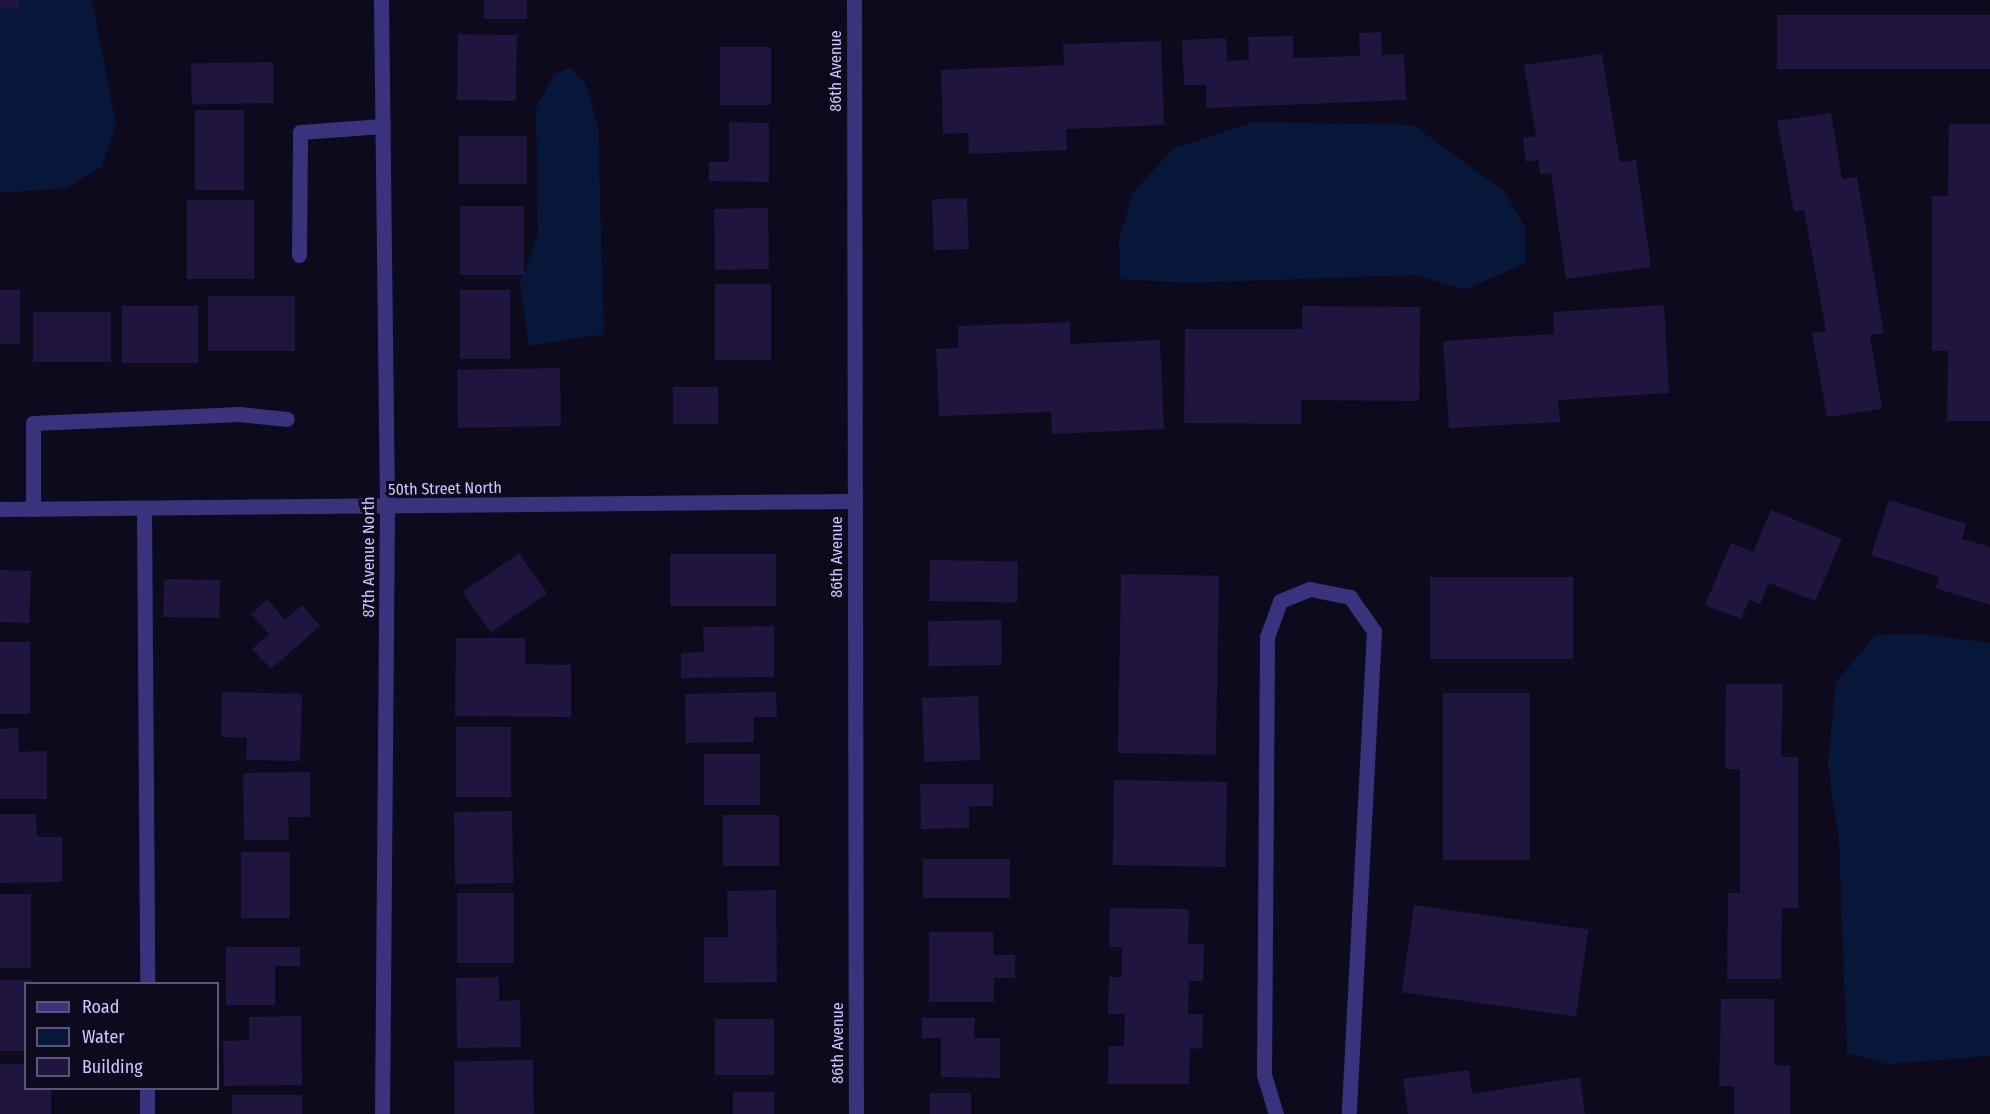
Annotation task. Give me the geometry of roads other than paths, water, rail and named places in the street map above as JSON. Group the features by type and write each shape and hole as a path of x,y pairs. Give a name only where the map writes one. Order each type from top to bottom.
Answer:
{"street":[{"name":"87th Avenue North","path":"381,0 387,507 382,1114"},
{"name":"86th Avenue","path":"854,0 856,1114"},
{"path":"299,255 300,132 383,126"},
{"path":"33,509 33,423 240,414 287,419"},
{"name":"50th Street North","path":"0,509 855,501"},
{"path":"144,509 147,982"},
{"path":"1276,1114 1264,1075 1267,637 1280,601 1310,588 1350,597 1374,631 1349,1114"},
{"path":"147,1090 147,1114"}],"water":[{"path":"0,0 92,0 116,125 101,167 66,188 0,193"},
{"path":"571,67 586,85 598,126 604,334 529,346 520,283 538,234 536,108 554,75"},
{"path":"1253,122 1413,125 1504,191 1525,227 1525,263 1465,290 1415,275 1185,283 1120,279 1119,238 1134,191 1173,149"},
{"path":"1921,634 1990,643 1990,1056 1887,1064 1847,1053 1839,842 1828,765 1836,682 1876,635"}]}
